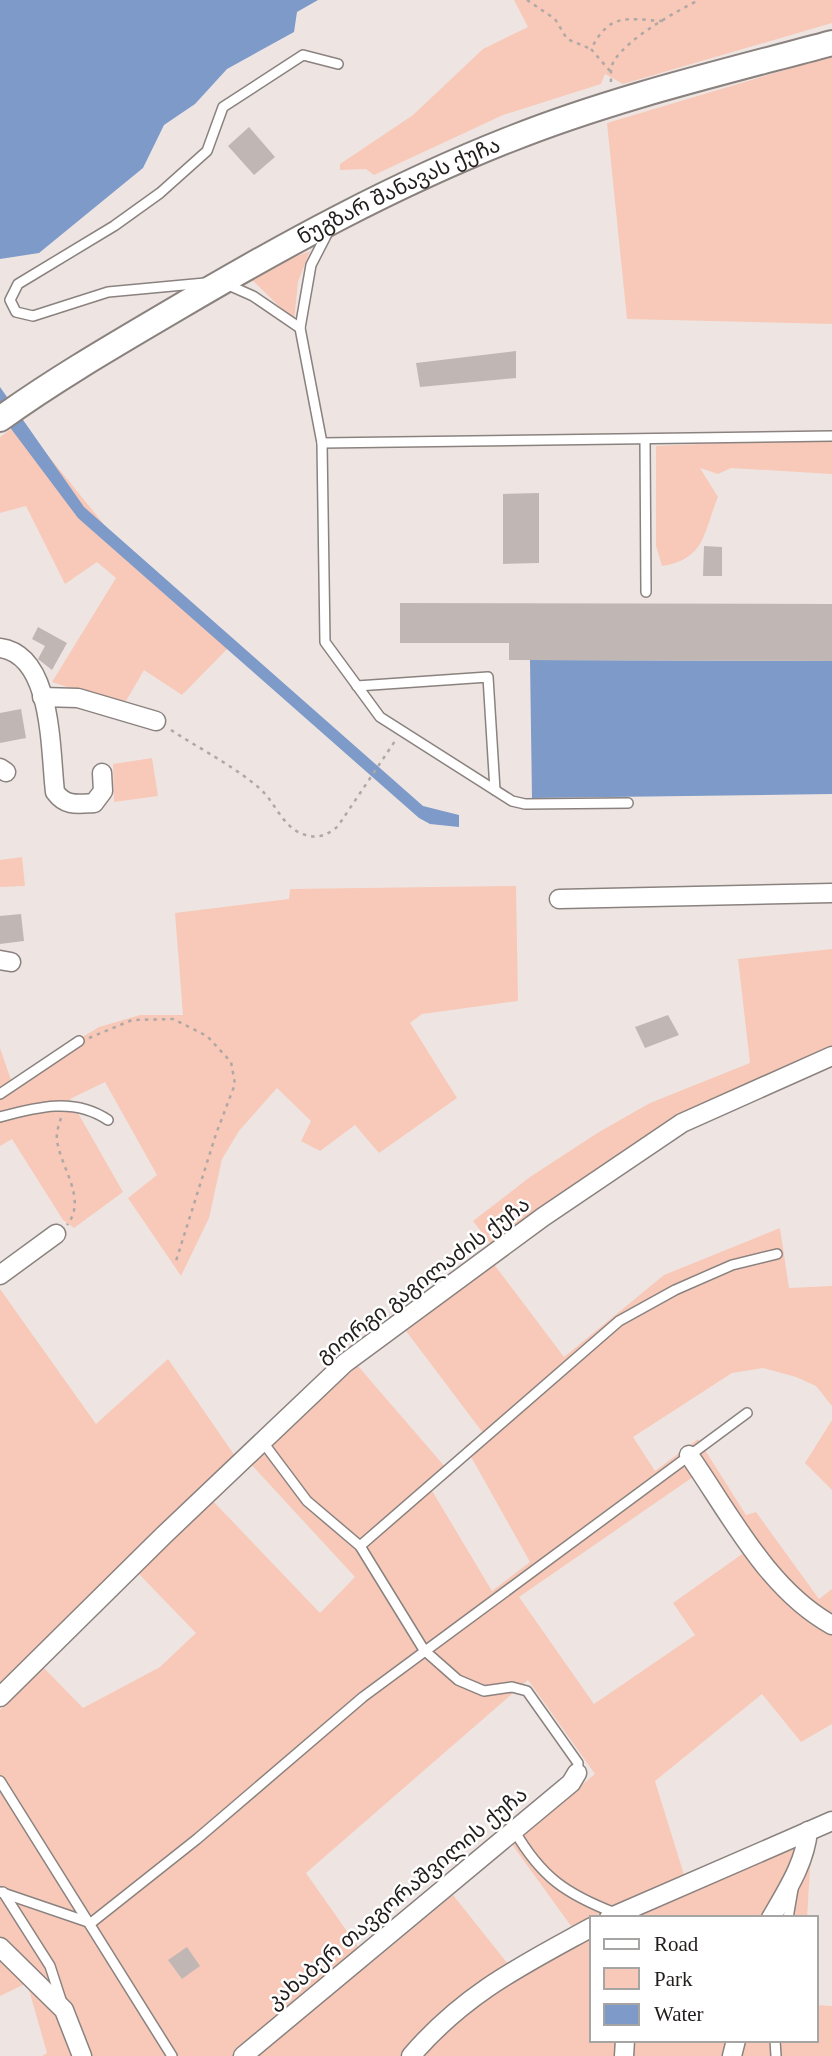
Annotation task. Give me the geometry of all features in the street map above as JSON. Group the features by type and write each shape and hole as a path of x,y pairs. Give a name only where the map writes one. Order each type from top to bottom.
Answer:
{"main road":[{"name":"ნუგზარ შანავას ქუჩა","path":"0,419 27,399 218,284 333,222 508,140 611,103 832,43"}],"street":[{"path":"0,648 16,652 34,669 40,681 55,792 61,800 72,805 94,803 103,791 102,772"},
{"path":"42,697 78,698 156,721"},
{"path":"559,899 832,893"},
{"name":"გიორგი გაგილაძის ქუჩა","path":"0,1697 345,1363 543,1217 682,1123 832,1056"},
{"path":"0,1275 56,1234"},
{"path":"689,1455 767,1567 803,1606 832,1625"},
{"name":"კახაბერ თავგორაშვილის ქუჩა","path":"243,2056 571,1783 577,1773"},
{"path":"614,1916 832,1821"},
{"path":"772,1916 796,1873 806,1846 808,1831"},
{"path":"411,2056 464,2001 495,1980 590,1928"},
{"path":"0,1947 64,2010 82,2056"}],"lane":[{"path":"300,328 234,285 182,284 108,292 33,316 16,312 10,300 19,284 114,226 160,193 207,151 223,107 303,55 338,64"},
{"path":"333,222 311,265 300,328 323,443 325,642 380,717 519,804 628,803"},
{"path":"323,443 832,436"},
{"path":"645,440 646,592"},
{"path":"357,686 488,677 495,790"},
{"path":"0,1094 79,1041"},
{"path":"0,1117 33,1108 72,1105 94,1111 107,1120"},
{"path":"360,1546 619,1321 675,1290 732,1265 777,1254"},
{"path":"91,1923 424,1650 747,1413"},
{"path":"262,1441 307,1501 360,1546 424,1650 458,1680 484,1691 512,1687 527,1690 578,1763 577,1773"},
{"path":"0,1781 172,2056"},
{"path":"514,1830 550,1880 614,1916"},
{"path":"788,1916 796,1873"},
{"path":"1,1891 91,1923"},
{"path":"1,1891 50,1966 64,2010"}],"path":[{"path":"527,0 555,19 568,39 591,49 611,71"},
{"path":"611,103 611,71 621,53 699,0"},
{"path":"591,49 605,29 617,19 663,22"},
{"path":"156,721 260,789 288,825 315,837 328,835 402,731"},
{"path":"79,1041 132,1020 173,1019 207,1036 230,1062 235,1084 216,1133 176,1261"},
{"path":"56,1234 70,1223 74,1208 72,1185 56,1139 61,1118 72,1105"}],"green space":[{"path":"514,0 832,0 832,23 623,84 605,74 601,84 503,115 374,175 366,169 340,170 340,164 413,115 483,49 528,27"},
{"path":"832,56 832,324 627,319 607,123"},
{"path":"310,251 298,282 294,321 248,276"},
{"path":"21,422 106,527 234,642 182,695 144,670 123,706 52,682 116,578 97,562 65,584 26,506 0,513 0,437"},
{"path":"832,438 832,474 731,468 718,474 700,468 718,497 705,533 695,551 676,563 662,566 656,546 656,446"},
{"path":"152,758 158,796 114,802 113,764"},
{"path":"22,857 25,886 0,887 0,860"},
{"path":"516,886 518,1001 422,1014 410,1023 457,1098 379,1153 355,1125 320,1151 301,1141 311,1121 277,1088 239,1131 222,1159 209,1218 181,1276 128,1198 157,1175 105,1082 70,1099 123,1192 74,1228 63,1220 12,1139 0,1146 0,1048 11,1080 99,1027 140,1015 183,1015 175,913 289,899 290,889"},
{"path":"832,949 832,1050 744,1085 682,1115 493,1247 473,1221 530,1177 650,1103 750,1063 738,959"},
{"path":"780,1228 789,1288 832,1286 832,1406 816,1386 763,1368 732,1373 633,1437 655,1471 698,1439 746,1515 756,1512 819,1599 832,1589 832,1724 801,1742 762,1694 655,1781 685,1878 571,1926 511,1843 595,1774 528,1680 306,1873 370,1964 453,1895 512,1969 590,1934 590,2042 818,2042 818,2005 832,2006 832,2056 42,2056 47,2053 27,1983 0,1996 0,1710 42,1666 83,1708 160,1667 196,1633 137,1572 212,1500 320,1613 355,1577 248,1461 358,1366 452,1475 431,1489 492,1591 530,1562 465,1446 483,1433 406,1331 493,1263 564,1357 664,1275","holes":["693,1477 745,1552 673,1603 695,1635 594,1704 519,1597"]},
{"path":"0,1289 96,1424 168,1359 235,1456 0,1690"},
{"path":"832,1420 832,1490 805,1463"},
{"path":"812,1836 807,1916 633,1916"}],"water":[{"path":"0,0 318,0 297,12 294,32 227,69 195,104 164,125 143,168 39,253 0,259"},
{"path":"0,387 84,507 423,806 459,815 459,827 430,824 419,818 78,518 0,414"},
{"path":"530,660 832,661 832,794 532,798"}],"building":[{"path":"249,127 275,157 254,175 228,146"},
{"path":"516,351 516,378 420,387 416,363"},
{"path":"539,493 539,563 503,564 503,494"},
{"path":"704,546 722,547 722,576 703,576"},
{"path":"400,603 832,604 832,661 509,660 509,643 400,643"},
{"path":"38,627 67,643 52,670 38,659 45,646 32,639"},
{"path":"21,709 26,738 0,743 0,713"},
{"path":"21,914 24,941 0,944 0,916"},
{"path":"668,1015 679,1035 645,1048 635,1027"},
{"path":"187,1947 200,1966 182,1979 168,1960"}]}
